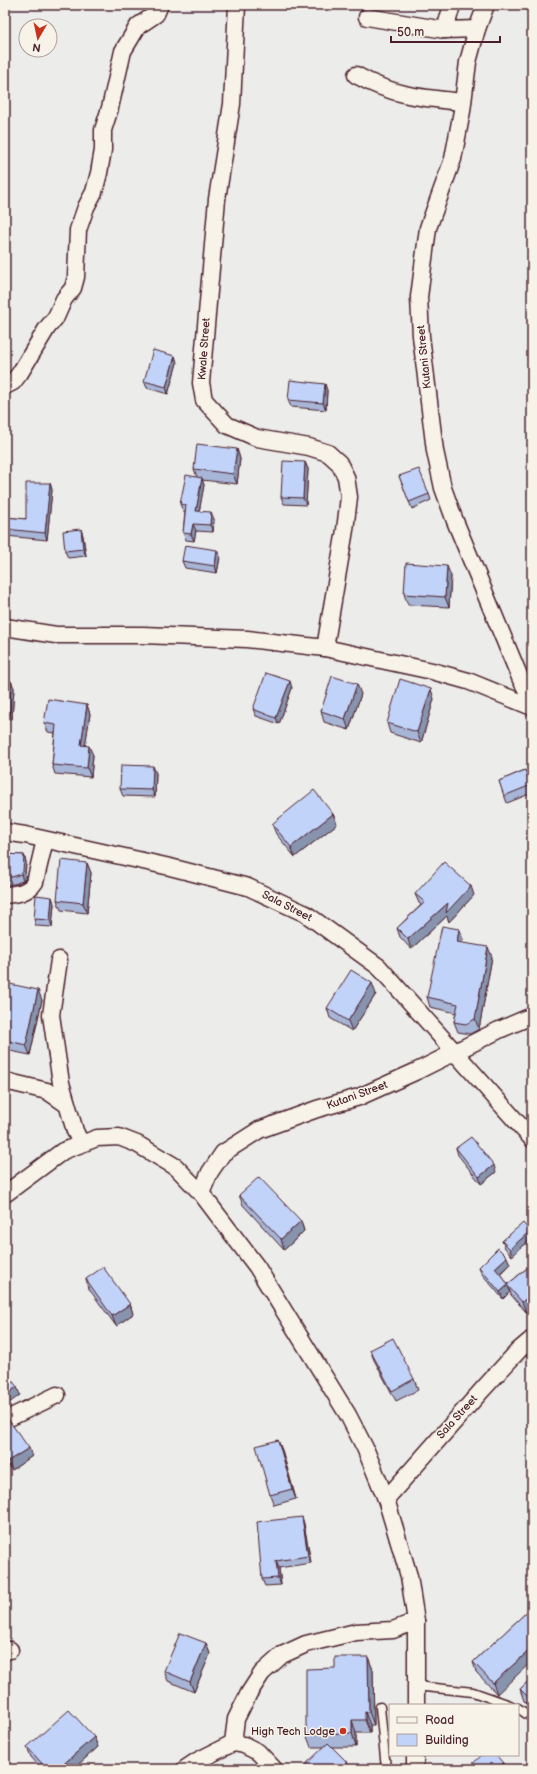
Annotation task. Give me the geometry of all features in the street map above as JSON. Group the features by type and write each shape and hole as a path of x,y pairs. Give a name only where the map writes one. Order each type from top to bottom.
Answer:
{"street":[{"path":"5,386 13,382 20,373 47,328 56,317 64,299 73,288 77,272 78,230 86,207 94,192 99,173 103,150 102,135 104,124 110,108 123,51 135,30 156,14 160,5"},
{"name":"Kwale Street","path":"238,5 232,104 217,198 201,383 204,400 227,425 257,438 308,447 328,453 339,463 346,477 348,504 325,648"},
{"path":"445,30 452,5"},
{"name":"Kutani Street","path":"486,5 477,29 468,62 453,159 428,228 419,297 421,336 435,451 443,488 455,521 521,680 532,700"},
{"path":"367,17 445,30 477,29"},
{"path":"356,75 376,86 394,93 463,102"},
{"path":"5,627 56,635 142,635 248,639 325,648 432,671 468,681 532,707"},
{"name":"Sala Street","path":"5,832 170,866 248,887 306,914 379,967 455,1052 480,1083 532,1139"},
{"path":"5,895 22,892 31,888 35,882 45,840"},
{"path":"59,960 51,1016 60,1082 75,1131 81,1143"},
{"name":"Kutani Street","path":"201,1193 210,1172 223,1153 259,1130 317,1109 360,1097 417,1071 499,1030 532,1016"},
{"path":"5,1081 47,1091 66,1104"},
{"path":"5,1194 63,1151 97,1138 119,1137 137,1144 176,1167 201,1193 257,1267 311,1353 365,1448 386,1499 409,1576 416,1621 416,1704"},
{"name":"Sala Street","path":"386,1499 483,1389 519,1350 532,1339"},
{"path":"5,1420 57,1396"},
{"path":"233,1743 236,1719 249,1693 262,1673 282,1655 306,1644 356,1632 393,1630 416,1621"},
{"path":"185,1769 233,1743 244,1745 258,1752 274,1769"},
{"path":"415,1769 416,1756"}],"lane":[{"path":"416,1686 474,1692 507,1704"},
{"path":"380,1707 386,1769"},
{"path":"519,1709 532,1718"}],"building":[{"path":"153,350 175,356 166,387 144,381"},
{"path":"290,380 325,384 323,403 288,400"},
{"path":"197,444 237,449 233,474 194,469"},
{"path":"283,461 305,462 303,498 281,497"},
{"path":"419,469 429,494 409,502 399,476"},
{"path":"186,475 202,478 196,511 211,512 210,525 193,524 191,534 183,533 186,505 180,504"},
{"path":"26,483 50,483 45,533 5,529 5,517 26,519"},
{"path":"81,529 83,549 65,551 63,531"},
{"path":"185,545 217,550 215,566 182,561"},
{"path":"406,563 447,566 445,597 404,594"},
{"path":"266,673 290,681 276,718 253,709"},
{"path":"332,676 357,684 345,719 321,711"},
{"path":"400,679 431,689 417,732 387,723"},
{"path":"5,681 11,681 10,712 5,712"},
{"path":"48,699 87,705 81,745 89,746 87,768 52,765 56,725 44,723"},
{"path":"121,765 153,766 152,790 120,789"},
{"path":"525,770 531,785 504,796 499,781"},
{"path":"314,790 333,814 291,847 272,824"},
{"path":"5,854 24,855 23,872 21,874 12,877 5,877"},
{"path":"61,860 87,863 83,903 57,900"},
{"path":"444,862 471,886 446,913 448,903 408,939 397,928 425,902 415,894"},
{"path":"36,895 52,897 50,920 34,919"},
{"path":"442,926 459,929 457,942 488,947 475,1019 466,1024 454,1022 458,1004 427,997"},
{"path":"351,970 372,983 348,1021 327,1008"},
{"path":"5,983 38,990 26,1045 5,1040"},
{"path":"471,1137 494,1165 479,1177 456,1148"},
{"path":"259,1177 301,1221 281,1239 239,1195"},
{"path":"523,1223 530,1231 510,1249 502,1241"},
{"path":"498,1248 507,1257 495,1268 508,1284 500,1292 479,1267"},
{"path":"532,1264 532,1293 522,1302 507,1285"},
{"path":"103,1267 130,1304 112,1316 86,1279"},
{"path":"393,1338 414,1379 392,1391 370,1350"},
{"path":"5,1371 17,1387 5,1395"},
{"path":"5,1419 8,1419 29,1448 8,1461 5,1457"},
{"path":"278,1440 292,1489 270,1495 256,1446"},
{"path":"302,1517 308,1556 276,1561 278,1578 262,1579 257,1522"},
{"path":"532,1607 532,1648 493,1683 473,1662"},
{"path":"180,1633 206,1643 190,1682 164,1671"},
{"path":"335,1657 368,1657 369,1712 365,1712 365,1720 352,1720 352,1733 306,1734 306,1669 335,1668"},
{"path":"532,1678 532,1701 520,1689"},
{"path":"69,1710 94,1737 58,1769 47,1769 27,1747"},
{"path":"328,1743 347,1762 339,1769 301,1769"},
{"path":"481,1756 497,1756 503,1763 497,1769 471,1769 469,1767"}],"place":[{"name":"High Tech Lodge","path":"343,1731"}]}
